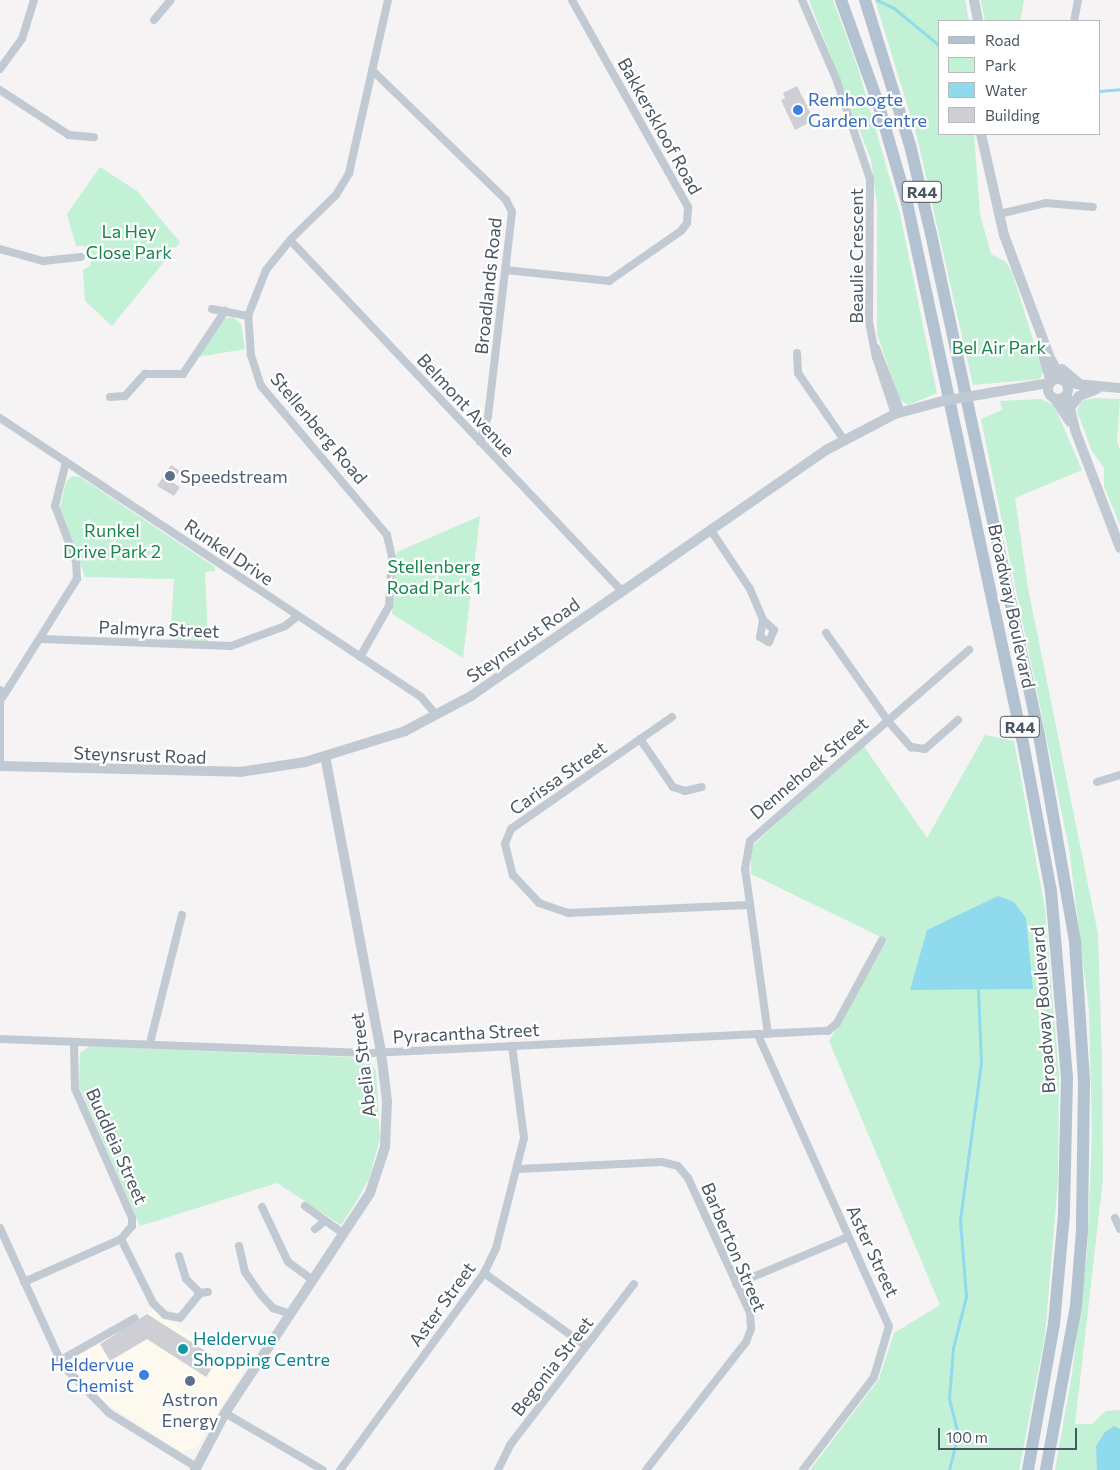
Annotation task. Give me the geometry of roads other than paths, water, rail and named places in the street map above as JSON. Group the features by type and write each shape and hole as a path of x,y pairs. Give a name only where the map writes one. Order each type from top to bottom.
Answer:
{"main road":[{"name":"Broadway Boulevard","path":"841,0 878,102 907,203 1023,743 1052,900 1067,1077 1064,1214 1054,1324 1028,1470"},
{"name":"Broadway Boulevard","path":"865,0 910,145 929,225 1041,745 1075,942 1084,1082 1082,1231 1076,1306 1046,1470"}],"street":[{"path":"0,69 22,39 34,0"},
{"path":"154,20 171,0"},
{"name":"Stellenberg Road","path":"360,657 388,606 392,557 387,535 261,386 251,355 248,316 262,277 290,240 336,195 349,173 388,0"},
{"name":"Bakkerskloof Road","path":"506,270 609,281 687,223 688,207 572,0"},
{"name":"Beaulie Crescent","path":"802,0 837,81 870,179 870,322 874,344 902,412"},
{"path":"974,0 978,20"},
{"path":"1074,20 1078,0"},
{"name":"Broadlands Road","path":"372,70 506,200 512,220 488,416 480,442"},
{"path":"0,90 69,135 94,137"},
{"path":"981,135 999,214 1034,319 1051,382 1052,397 1075,430"},
{"path":"999,214 1046,203 1093,207"},
{"name":"Belmont Avenue","path":"290,240 622,591"},
{"path":"0,249 44,261 81,257"},
{"path":"212,309 248,316"},
{"path":"110,398 124,396 146,374 183,374 225,311"},
{"path":"1034,319 1064,381 1075,430 1120,548"},
{"path":"1043,338 1062,369 1082,384"},
{"path":"797,353 798,373 844,440"},
{"name":"Steynsrust Road","path":"0,766 215,773 264,769 326,757 377,741 436,715 471,696 710,529 844,440 902,412 1001,391 1017,390 1064,381 1102,388"},
{"path":"1052,397 1102,388 1120,388"},
{"path":"1070,409 1079,396 1102,388"},
{"name":"Steynsrust Road","path":"1017,390 1052,397"},
{"name":"Runkel Drive","path":"0,418 428,702 436,715"},
{"path":"0,766 1,694 41,639 78,574 55,506 66,462"},
{"path":"710,529 750,589 763,620"},
{"name":"Palmyra Street","path":"41,639 220,647 285,626 298,616"},
{"path":"826,633 888,721 911,747 920,750 958,720"},
{"name":"Dennehoek Street","path":"768,1034 744,861 754,835 969,650"},
{"name":"Carissa Street","path":"672,717 512,829 506,850 520,886 547,907 568,913 750,905"},
{"path":"640,740 673,787 685,791 702,787"},
{"name":"Abelia Street","path":"195,1468 225,1413 370,1193 385,1147 387,1101 382,1052 326,757"},
{"path":"1097,782 1120,775"},
{"path":"150,1043 182,915"},
{"name":"Pyracantha Street","path":"0,1039 74,1044 150,1043 382,1052 758,1035 832,1029 882,940"},
{"name":"Aster Street","path":"758,1035 848,1237 888,1319 888,1337 868,1387 803,1470"},
{"name":"Buddleia Street","path":"74,1044 75,1089 132,1218 131,1229 122,1239"},
{"name":"Aster Street","path":"340,1470 484,1273 504,1229 518,1169 524,1130 512,1046"},
{"name":"Barberton Street","path":"518,1169 662,1162 678,1166 688,1178 750,1313 750,1336 646,1470"},
{"path":"304,1206 344,1234"},
{"path":"262,1207 288,1262 313,1280"},
{"path":"1115,1218 1120,1229"},
{"path":"314,1229 325,1221"},
{"path":"0,1228 59,1361 110,1413 195,1468"},
{"path":"736,1284 848,1237"},
{"path":"24,1282 122,1239 153,1303 165,1315 183,1317 204,1292 186,1279 179,1256"},
{"path":"239,1246 245,1272 261,1295 273,1308 290,1314"},
{"path":"484,1273 586,1346"},
{"name":"Begonia Street","path":"498,1470 510,1445 634,1284"},
{"path":"59,1361 135,1318"},
{"path":"225,1413 323,1470"}],"water":[{"path":"998,896 1014,902 1026,918 1033,989 910,990 927,930"},
{"path":"1114,1426 1120,1429 1120,1470 1097,1470 1096,1446 1105,1432"}],"waterway":[{"path":"877,0 894,8 938,44"},
{"path":"1100,91 1120,89"},
{"path":"949,1470 958,1435 949,1398 953,1348 966,1297 960,1220 981,1062 978,990"}],"place":[{"name":"Remhoogte Garden Centre","path":"798,110"},
{"name":"Speedstream","path":"170,476"},
{"name":"Heldervue Shopping Centre","path":"183,1349"},
{"name":"Heldervue Chemist","path":"144,1375"},
{"name":"Astron Energy","path":"190,1381"}],"park label":[{"name":"La Hey Close Park","path":"129,242"},
{"name":"Bel Air Park","path":"999,347"},
{"name":"Runkel Drive Park 2","path":"112,541"},
{"name":"Stellenberg Road Park 1","path":"434,577"}]}
